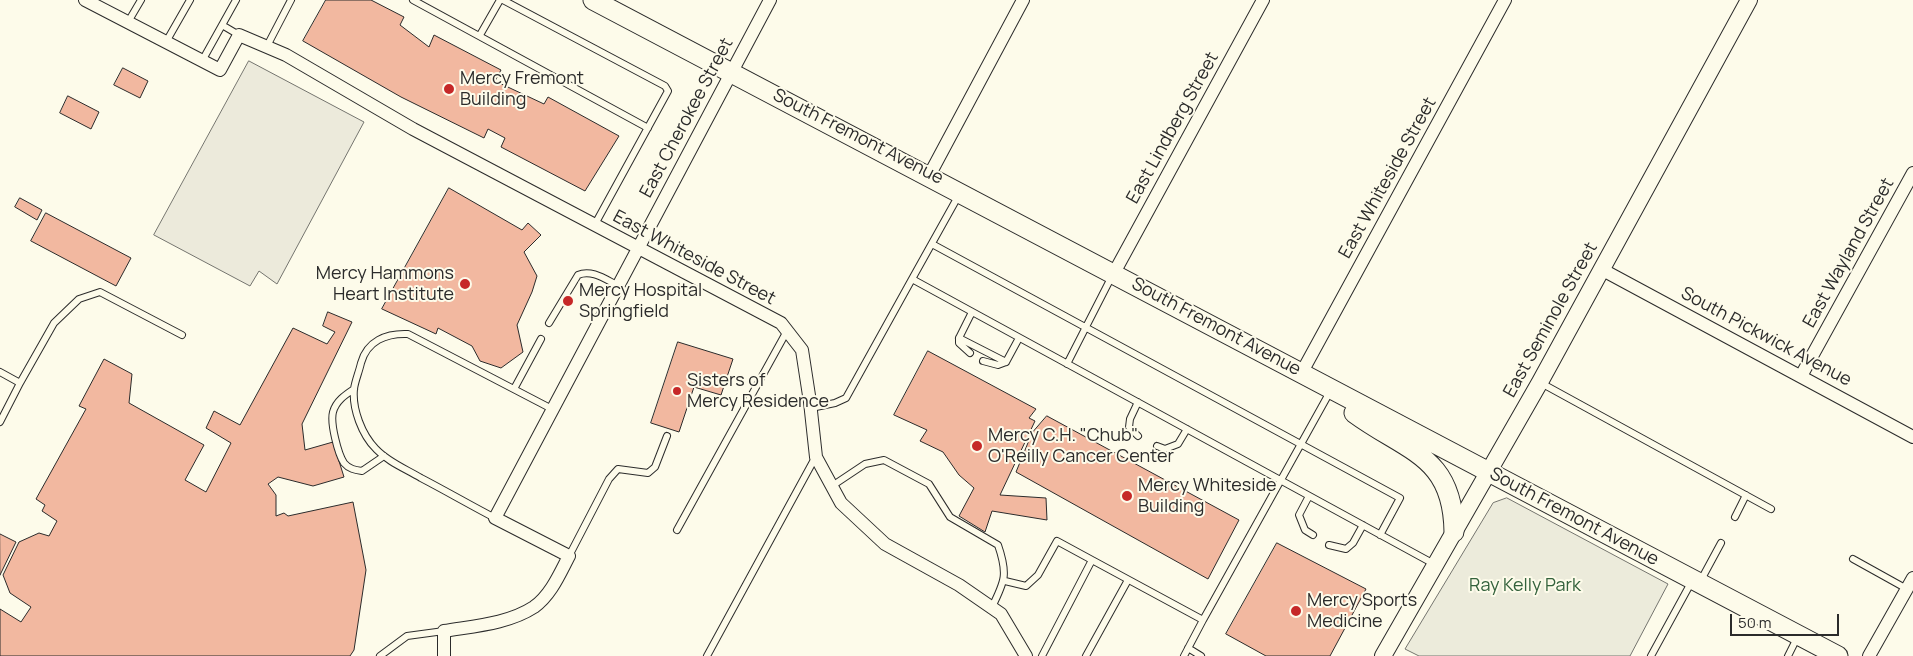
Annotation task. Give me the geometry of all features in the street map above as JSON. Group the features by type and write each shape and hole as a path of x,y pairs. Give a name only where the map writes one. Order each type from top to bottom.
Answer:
{"main road":[{"name":"South Fremont Avenue","path":"593,0 930,174 1489,473 1838,656"},
{"path":"1331,388 1348,408 1418,453 1438,471 1450,495 1454,511 1454,532"}],"street":[{"name":"East Cherokee Street","path":"495,518 770,0"},
{"path":"930,174 1023,0"},
{"name":"East Lindberg Street","path":"1114,273 1263,0"},
{"name":"East Whiteside Street","path":"1302,372 1505,0"},
{"name":"East Seminole Street","path":"1383,656 1540,382 1749,0"},
{"path":"90,1 220,70 240,35"},
{"name":"East Whiteside Street","path":"240,35 266,48 286,55 413,129 781,323 802,350 816,457 841,502 885,544 958,585 1001,614 1026,656"},
{"name":"East Wayland Street","path":"1801,376 1913,173"},
{"name":"South Pickwick Avenue","path":"1602,268 1913,437"},
{"path":"444,656 444,631 502,621 534,606 555,583 569,556 495,518"},
{"path":"1869,656 1911,582"}],"lane":[{"path":"128,22 140,0"},
{"path":"166,42 190,0"},
{"path":"202,61 236,0"},
{"path":"266,48 291,0"},
{"path":"414,0 648,128"},
{"path":"480,35 501,0 665,86 668,91 594,226"},
{"path":"222,25 240,35"},
{"path":"811,408 835,403 846,398 962,191"},
{"path":"932,244 1400,498 1380,534"},
{"path":"549,324 578,275 585,272 592,273 618,285"},
{"path":"1067,364 1114,273"},
{"path":"912,280 1435,564"},
{"path":"0,422 54,323 79,299 100,292 182,335"},
{"path":"970,353 959,343 959,338 972,312"},
{"path":"677,530 787,331"},
{"path":"495,518 384,456 375,448 362,427 355,410 354,389 362,359 378,339 395,333 408,334 552,410"},
{"path":"959,338 1006,362"},
{"path":"983,361 998,365 1006,362 1019,338"},
{"path":"514,389 541,339"},
{"path":"0,372 20,383"},
{"path":"1540,382 1771,509"},
{"path":"1184,656 1282,481 1331,388"},
{"path":"354,389 340,399 333,413 333,429 344,462 352,469 362,471 372,466 384,456"},
{"path":"1138,402 1130,419 1129,427 1138,436"},
{"path":"1157,446 1165,449 1178,444 1187,429"},
{"path":"569,556 609,479 618,469 648,473 656,467 667,436"},
{"path":"707,656 816,457"},
{"path":"832,486 865,464 884,460 929,484 950,517 998,545 1002,556 1005,581 992,607"},
{"path":"1735,517 1746,495"},
{"path":"1309,496 1299,515 1305,530 1314,535"},
{"path":"1329,544 1338,548 1346,548 1353,543 1363,525"},
{"path":"1005,581 1026,586 1038,575 1057,541 1203,620"},
{"path":"1651,656 1721,543"},
{"path":"1853,559 1911,582"},
{"path":"1042,656 1092,560"},
{"path":"1086,656 1128,580"},
{"path":"380,656 407,636 444,631"},
{"path":"1788,656 1799,635"},
{"path":"1188,648 1201,656"}],"green space":[{"name":"Ray Kelly Park","path":"1507,498 1668,584 1630,656 1419,656 1405,649 1493,503"}],"shaded area":[{"path":"249,61 364,122 277,284 259,271 250,286 154,235"}],"building":[{"name":"Mercy Fremont Building","path":"326,0 371,0 404,17 400,25 429,47 434,35 501,70 495,81 544,104 548,97 619,136 585,191 501,147 505,138 488,129 484,138 401,97 303,41"},
{"path":"123,68 148,81 140,98 114,85"},
{"path":"68,96 99,112 91,129 60,113"},
{"name":"Mercy Hammons Heart Institute","path":"449,188 522,230 528,223 541,235 524,252 537,276 517,325 523,352 501,368 480,361 472,346 438,328 436,334 382,309"},
{"path":"20,198 42,210 37,220 15,207"},
{"path":"46,213 131,258 116,286 31,241"},
{"path":"328,312 352,322 302,424 305,450 333,442 344,477 313,486 278,477 268,484 276,495 276,516 284,513 288,516 353,502 366,570 354,650 350,656 0,656 0,609 21,622 31,607 10,593 3,575 19,542 39,533 49,536 57,521 42,511 45,505 36,499 86,409 79,406 104,359 132,374 129,403 204,445 185,480 206,492 231,443 206,428 214,411 240,425 293,328 327,344 335,332 323,326"},
{"name":"Sisters of Mercy Residence","path":"678,342 733,359 721,395 694,387 679,432 651,423"},
{"name":"Mercy C.H. \"Chub\" O'Reilly Cancer Center","path":"928,351 1036,409 1029,418 1035,421 1000,495 1046,498 1047,520 992,511 985,532 959,516 974,488 959,475 943,452 920,441 927,430 894,415"},
{"name":"Mercy Whiteside Building","path":"1047,416 1239,520 1208,579 1016,472 1032,433"},
{"path":"0,534 16,542 0,575"},
{"name":"Mercy Sports Medicine","path":"1277,543 1366,589 1330,656 1266,656 1226,634"}],"place":[{"name":"Mercy Fremont Building","path":"449,89"},
{"name":"Mercy Hammons Heart Institute","path":"465,284"},
{"name":"Mercy Hospital Springfield","path":"568,301"},
{"name":"Sisters of Mercy Residence","path":"677,391"},
{"name":"Mercy C.H. \"Chub\" O'Reilly Cancer Center","path":"977,446"},
{"name":"Mercy Whiteside Building","path":"1127,496"},
{"name":"Mercy Sports Medicine","path":"1296,611"}]}
